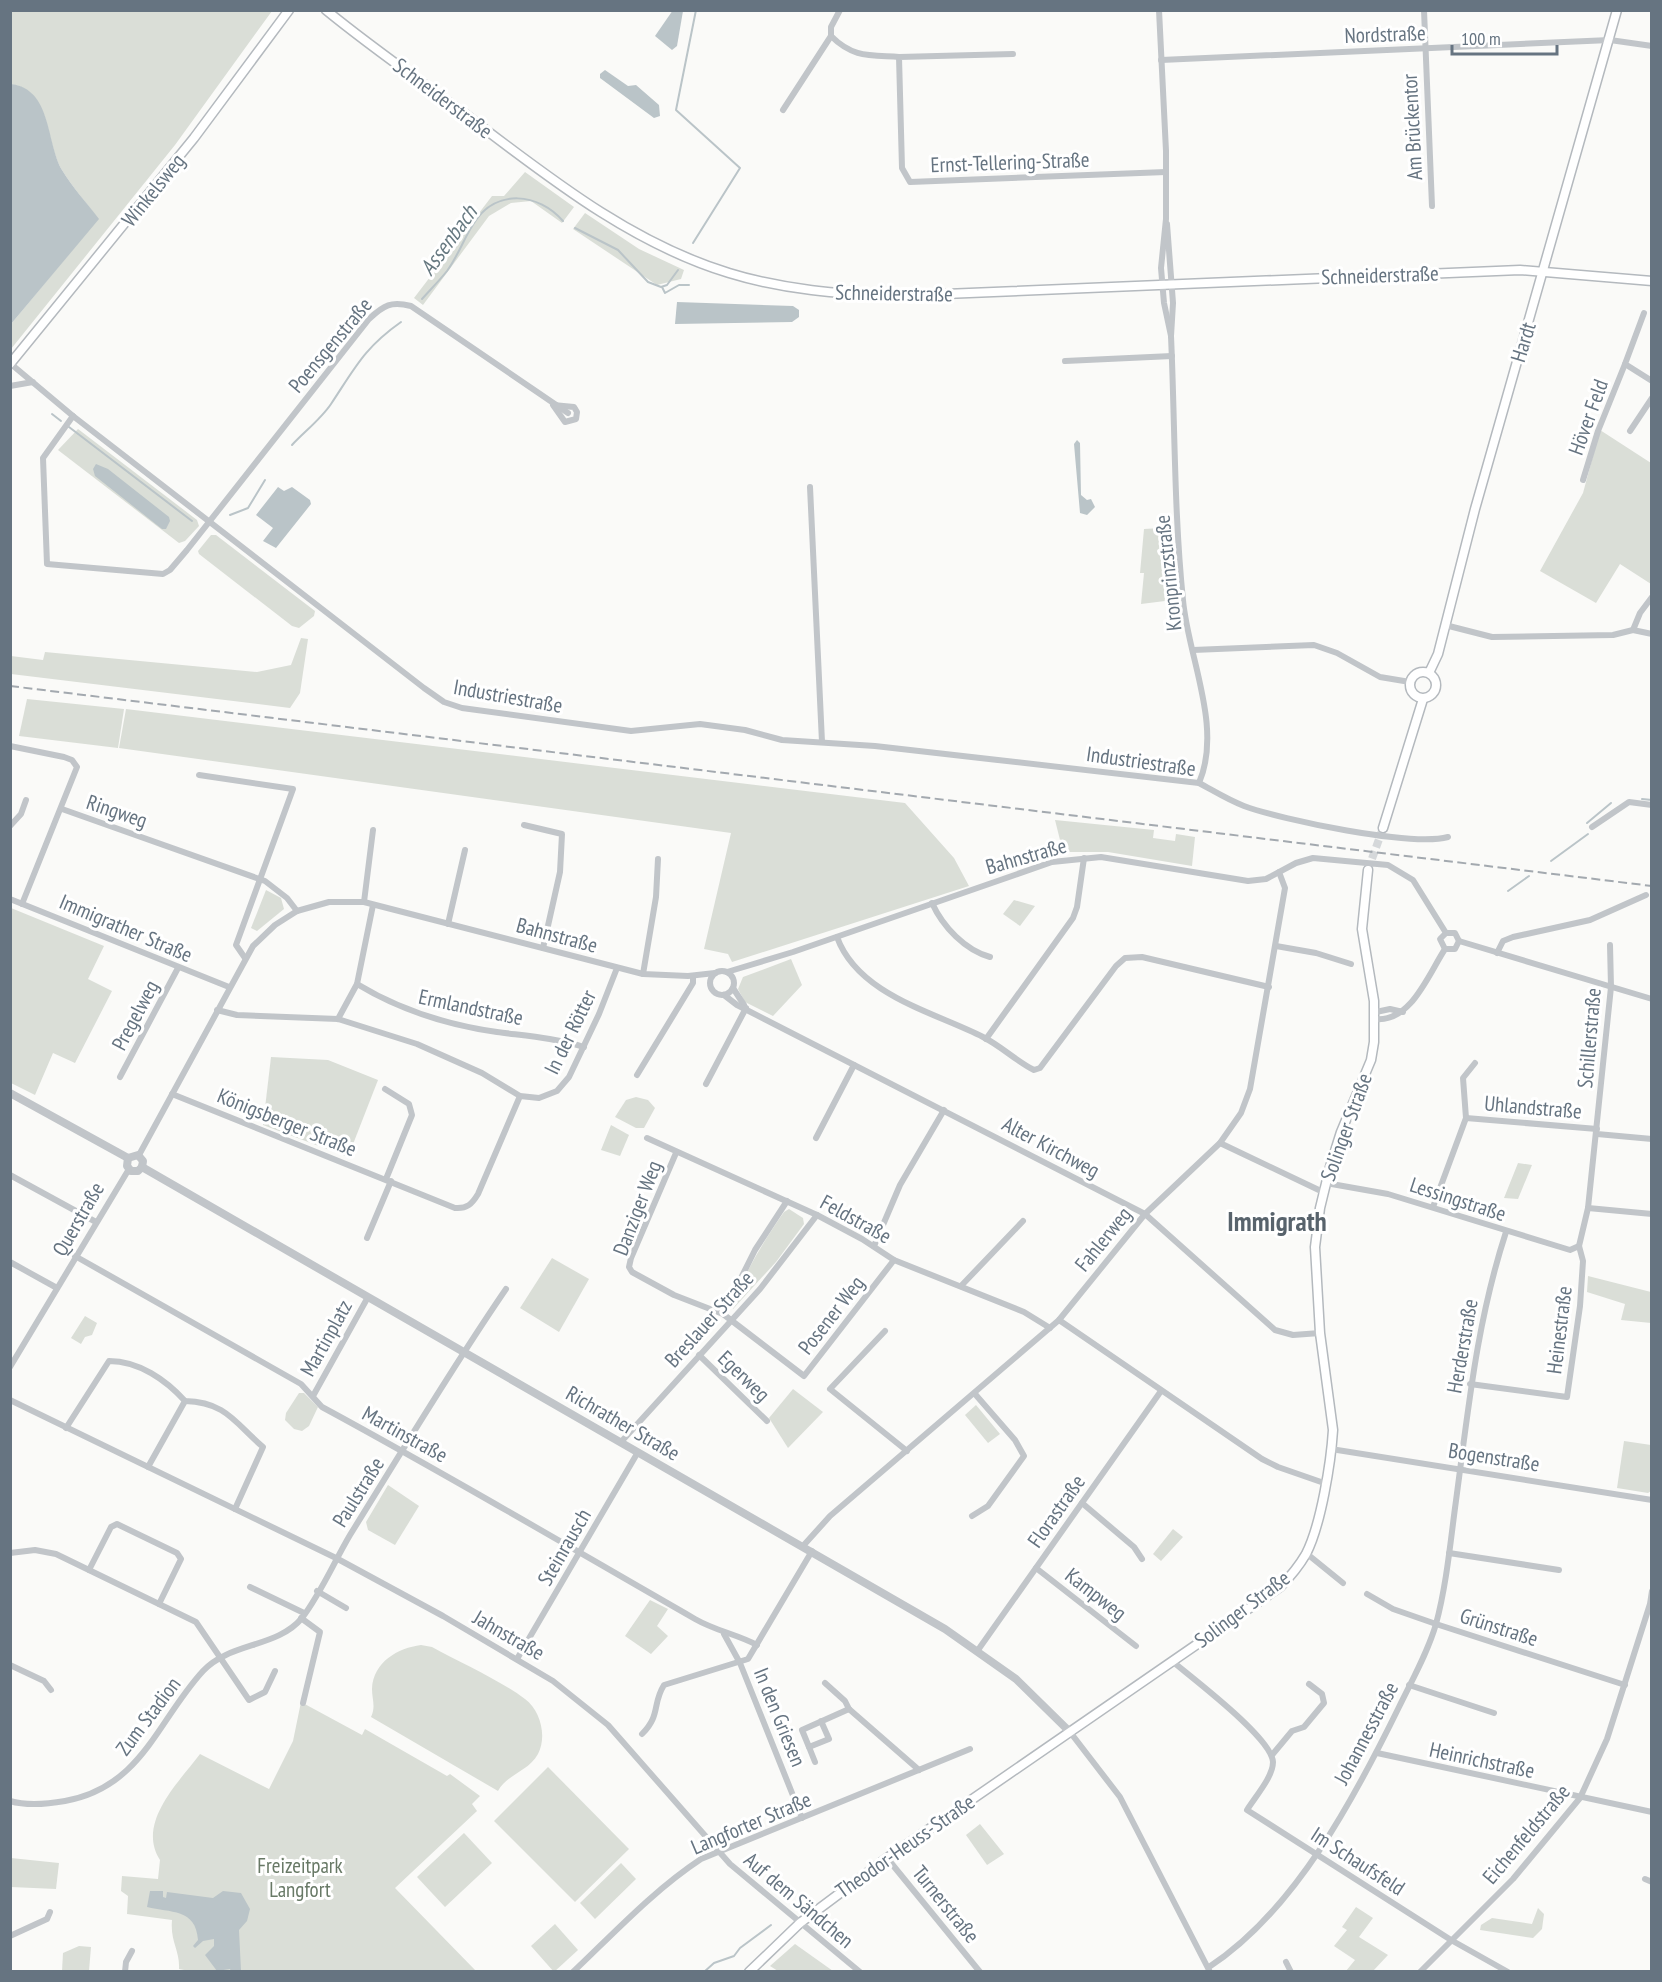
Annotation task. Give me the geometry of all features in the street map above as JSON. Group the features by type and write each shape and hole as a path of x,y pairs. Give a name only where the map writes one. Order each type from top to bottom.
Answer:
{"main road":[{"name":"Winkelsweg","path":"11,364 187,147 290,10"},
{"name":"Schneiderstraße","path":"326,10 599,211 655,243 729,273 768,284 817,292 896,296 1434,273 1544,271 1652,281"},
{"name":"Hardt","path":"1429,673 1438,654 1617,10"},
{"path":"1417,673 1429,673 1436,681 1436,689 1431,696 1423,699 1412,694 1410,682 1417,673"},
{"path":"1383,828 1423,699"},
{"name":"Solinger Straße","path":"1070,1732 1280,1587 1306,1553 1313,1535 1331,1449 1332,1430 1320,1333 1315,1246 1324,1188 1338,1139 1371,1060 1376,1016 1362,929 1368,870"},
{"name":"Theodor-Heuss-Straße","path":"749,1971 800,1923 887,1858 1070,1732"}],"street":[{"path":"783,110 831,36 831,27 840,10"},
{"name":"Kronprinzstraße","path":"1160,10 1166,219 1174,330 1171,336"},
{"name":"Am Brückentor","path":"1424,10 1432,206"},
{"path":"831,36 854,54 899,57 1013,54"},
{"name":"Nordstraße","path":"1161,60 1610,40 1652,46"},
{"name":"Ernst-Tellering-Straße","path":"899,57 902,168 910,182 1166,172"},
{"name":"Kronprinzstraße","path":"1166,219 1163,234 1162,284 1171,336 1180,572 1183,604 1206,716 1204,766 1199,783"},
{"name":"Poensgenstraße","path":"210,521 369,319 386,304 398,302 411,306 568,414"},
{"name":"Höver Feld","path":"1583,480 1598,431 1644,313"},
{"path":"1065,361 1172,356"},
{"name":"Industriestraße","path":"11,364 73,416 430,693 452,705 631,731 700,724 745,730 782,740 822,742 1199,783 1234,802 1267,813 1424,840 1433,841 1448,837"},
{"name":"Höver Feld","path":"1624,364 1652,381"},
{"path":"10,386 33,382"},
{"path":"1630,431 1652,398"},
{"path":"73,416 43,458 47,564 167,573 210,521"},
{"path":"810,487 822,742"},
{"path":"1633,630 1640,613 1652,597"},
{"path":"1445,625 1492,637 1613,636 1633,630 1652,634"},
{"path":"1193,650 1304,644 1337,653 1380,677 1410,682"},
{"path":"10,746 64,757 75,763 76,772 62,809"},
{"path":"199,775 293,789 236,945 245,958"},
{"path":"10,826 21,814 26,800"},
{"path":"1592,827 1629,802 1652,805"},
{"name":"Ringweg","path":"22,904 62,809 259,878 287,898 297,911"},
{"path":"524,825 562,834 560,872 543,948"},
{"path":"364,902 373,830"},
{"path":"448,924 465,850"},
{"name":"Bahnstraße","path":"727,972 837,937 1052,862 1101,857 1248,881 1266,879 1296,862 1313,858 1383,864 1395,867 1413,880 1446,933"},
{"path":"986,1039 1073,918 1077,907 1084,858"},
{"path":"643,974 656,897 658,859"},
{"name":"Fahlerweg","path":"803,1546 830,1516 1059,1320 1145,1214 1220,1143 1240,1113 1250,1089 1285,888 1279,872"},
{"path":"1497,952 1503,941 1513,937 1590,920 1646,895"},
{"name":"Immigrather Straße","path":"10,899 229,987"},
{"name":"Bahnstraße","path":"139,1155 245,958 269,930 297,911 329,902 364,902 643,974 693,976 715,973"},
{"path":"932,903 947,928 978,954 990,957"},
{"path":"338,1019 357,984 373,904"},
{"path":"1445,950 1440,939 1446,933 1455,933 1459,941 1652,999"},
{"path":"837,937 851,961 885,990 986,1039 1031,1069 1038,1070 1116,966 1129,957 1142,957 1269,987"},
{"path":"1445,950 1455,949 1459,941"},
{"name":"Schillerstraße","path":"1588,1208 1611,987 1610,945"},
{"path":"1276,946 1316,953 1351,964"},
{"path":"1376,1016 1388,1020 1403,1012 1445,950"},
{"name":"Bahnstraße","path":"734,984 756,964"},
{"name":"Pregelweg","path":"120,1077 178,968"},
{"name":"In der Rötter","path":"520,1096 539,1098 564,1086 584,1047 617,968"},
{"path":"727,972 734,984 724,994 713,991 710,984 715,973 727,972"},
{"path":"637,1076 693,983 693,976"},
{"name":"Bahnstraße","path":"693,976 710,984"},
{"name":"Ermlandstraße","path":"357,984 405,1010 444,1022 561,1040 584,1047"},
{"name":"Alter Kirchweg","path":"734,984 740,1002 746,1008"},
{"name":"Alter Kirchweg","path":"724,994 854,1065 1145,1214 1275,1330 1293,1335 1320,1333"},
{"path":"706,1084 746,1008"},
{"path":"1376,1016 1390,1009 1403,1012"},
{"path":"217,1010 237,1015 338,1019 417,1044 482,1073 520,1096"},
{"name":"Uhlandstraße","path":"1433,1207 1466,1118 1463,1078 1475,1063"},
{"path":"816,1138 854,1065"},
{"path":"367,1238 412,1115 409,1104 385,1089"},
{"path":"10,1093 128,1158"},
{"name":"Königsberger Straße","path":"172,1094 455,1208 468,1206 478,1194 520,1096"},
{"path":"873,1246 900,1185 944,1110"},
{"name":"Uhlandstraße","path":"1466,1118 1597,1132"},
{"path":"1597,1132 1652,1139"},
{"name":"Feldstraße","path":"647,1138 817,1215 894,1260 1024,1312 1050,1328"},
{"name":"Lessingstraße","path":"1220,1143 1324,1188 1388,1194 1570,1250 1578,1246"},
{"name":"Danziger Weg","path":"676,1153 629,1268 640,1278 732,1320"},
{"path":"132,1155 139,1155 143,1161 142,1167 135,1171 129,1169 128,1158 132,1155"},
{"name":"Richrather Straße","path":"142,1167 812,1551 978,1650 1016,1679 1070,1732"},
{"name":"Querstraße","path":"10,1366 129,1169"},
{"path":"10,1175 96,1222"},
{"name":"Breslauer Straße","path":"723,1314 755,1250 787,1202"},
{"path":"1588,1208 1651,1215"},
{"name":"Heinestraße","path":"1470,1384 1567,1397 1580,1306 1582,1262 1578,1246 1588,1208"},
{"name":"Breslauer Straße","path":"621,1442 760,1289 817,1215"},
{"path":"961,1286 1023,1221"},
{"name":"Herderstraße","path":"1460,1468 1470,1384 1482,1315 1506,1232"},
{"name":"Martinstraße","path":"75,1256 301,1384 322,1407 724,1634 734,1633 757,1645"},
{"name":"Posener Weg","path":"732,1320 804,1376 894,1260"},
{"name":"Querstraße","path":"10,1262 57,1288"},
{"name":"Paulstraße","path":"336,1558 506,1289"},
{"name":"Martinplatz","path":"313,1396 368,1297"},
{"path":"1059,1320 1262,1459 1324,1483"},
{"path":"885,1331 830,1389 907,1451"},
{"name":"Egerweg","path":"699,1355 767,1421"},
{"path":"66,1428 109,1361 120,1361 160,1377 185,1401 210,1403 226,1411 237,1420 239,1427 263,1447 234,1509"},
{"name":"Florastraße","path":"978,1650 1161,1391"},
{"path":"972,1516 988,1506 1023,1455 1015,1440 975,1394"},
{"name":"Jahnstraße","path":"10,1400 336,1558 554,1681 608,1725 719,1852"},
{"path":"148,1467 185,1401"},
{"name":"Bogenstraße","path":"1331,1449 1652,1500"},
{"name":"Steinrausch","path":"517,1659 638,1452"},
{"name":"Johannesstraße","path":"1209,1969 1245,1940 1284,1897 1316,1853 1377,1753 1436,1624 1449,1553 1460,1468"},
{"path":"1082,1503 1134,1547 1142,1559"},
{"path":"89,1570 111,1527 117,1524 177,1552 181,1559 159,1604"},
{"path":"10,1553 35,1550 56,1554 196,1622 249,1700 265,1692 275,1671"},
{"name":"In den Griesen","path":"642,1734 655,1719 658,1694 664,1685 748,1659 812,1551"},
{"path":"1306,1553 1343,1583"},
{"path":"1449,1553 1559,1570"},
{"name":"Zum Stadion","path":"10,1801 51,1804 77,1799 103,1788 119,1777 152,1743 196,1678 221,1657 274,1636 303,1616 336,1558"},
{"name":"Kampweg","path":"1036,1568 1136,1646"},
{"path":"250,1587 303,1616 320,1632 303,1703"},
{"name":"Eichenfeldstraße","path":"1420,1971 1513,1879 1580,1798 1608,1739 1652,1591"},
{"path":"317,1592 346,1608"},
{"name":"Grünstraße","path":"1367,1594 1393,1609 1625,1684"},
{"path":"724,1634 740,1663"},
{"path":"1172,1661 1233,1712 1264,1742 1272,1755 1292,1731 1304,1727 1324,1703 1322,1694 1309,1684"},
{"name":"In den Griesen","path":"740,1663 802,1818"},
{"path":"10,1665 44,1681 51,1690"},
{"path":"825,1683 845,1701 849,1709 919,1770"},
{"path":"1409,1685 1494,1713"},
{"path":"815,1762 802,1730 849,1709"},
{"path":"809,1747 829,1739 821,1721"},
{"path":"1070,1732 1120,1797 1209,1969"},
{"name":"Langforter Straße","path":"573,1971 679,1874 701,1859 970,1749"},
{"name":"Heinrichstraße","path":"1377,1753 1652,1812"},
{"name":"Im Schaufsfeld","path":"1272,1755 1271,1771 1247,1810 1451,1940 1508,1971"},
{"name":"Auf dem Sändchen","path":"719,1852 800,1923 860,1971"},
{"name":"Turnerstraße","path":"887,1858 980,1971"},
{"path":"10,1936 47,1919 50,1912"},
{"path":"125,1971 132,1951"},
{"path":"1286,1962 1291,1971"}],"green space":[{"path":"10,11 272,11 175,145 11,349 11,324 98,219 62,170 46,119 34,96 11,84"},
{"path":"525,172 574,207 562,223 531,201 511,203 489,216 423,305 414,298 492,196 504,196"},
{"path":"585,213 639,249 684,270 681,279 657,285 573,229"},
{"path":"78,429 197,520 199,526 185,541 179,543 58,450"},
{"path":"1600,430 1651,463 1651,584 1620,564 1596,603 1540,571 1583,493"},
{"path":"1161,528 1165,601 1141,604 1144,573 1140,573 1144,529"},
{"path":"211,535 216,535 315,611 314,616 299,628 292,626 199,554 198,551"},
{"path":"301,638 308,639 300,693 290,708 11,674 11,656 43,660 45,652 257,672 291,665"},
{"path":"27,699 124,709 118,748 19,736"},
{"path":"126,709 905,803 954,858 969,886 732,962 728,954 704,949 731,833 119,748"},
{"path":"1055,820 1154,830 1153,838 1175,841 1176,834 1195,837 1192,866 1108,852 1063,852"},
{"path":"266,890 281,898 284,909 257,931 251,928"},
{"path":"1014,900 1035,906 1020,926 1003,914"},
{"path":"11,908 104,946 88,979 112,991 75,1063 53,1053 35,1095 11,1083"},
{"path":"791,959 802,985 773,1016 745,1002 738,989 743,977"},
{"path":"271,1057 328,1060 378,1080 348,1157 263,1125"},
{"path":"636,1097 648,1100 655,1108 644,1128 636,1128 615,1117 626,1100"},
{"path":"611,1125 629,1135 620,1156 601,1150"},
{"path":"1518,1163 1532,1165 1518,1199 1504,1198"},
{"path":"789,1209 803,1218 804,1224 776,1262 733,1309 737,1293 755,1258 784,1212"},
{"path":"552,1258 589,1279 559,1332 520,1308"},
{"path":"1588,1276 1651,1292 1651,1323 1621,1320 1625,1304 1587,1292"},
{"path":"85,1316 97,1323 92,1335 85,1337 81,1344 71,1338"},
{"path":"793,1389 823,1412 788,1448 769,1418"},
{"path":"299,1393 304,1393 318,1407 309,1426 302,1431 294,1429 285,1420 286,1413"},
{"path":"976,1405 1000,1434 988,1443 965,1415"},
{"path":"1624,1441 1651,1445 1651,1491 1648,1493 1617,1488"},
{"path":"388,1485 419,1506 395,1545 368,1530 366,1522"},
{"path":"1173,1529 1183,1537 1161,1561 1153,1554"},
{"path":"650,1600 668,1609 657,1626 668,1636 651,1654 625,1636"},
{"path":"421,1645 432,1647 503,1685 531,1704 539,1717 542,1740 538,1754 529,1765 502,1785 498,1791 371,1717 374,1706 373,1679 377,1671 388,1658 396,1653"},
{"name":"Freizeitpark Langfort","path":"301,1702 362,1735 365,1729 447,1776 450,1774 480,1796 472,1804 477,1811 395,1888 476,1971 189,1971 179,1969 172,1934 172,1920 127,1914 128,1896 121,1891 122,1876 158,1879 160,1860 154,1846 153,1832 157,1818 172,1790 200,1754 269,1789 293,1741"},
{"path":"548,1767 629,1849 575,1902 494,1821"},
{"path":"980,1824 1004,1854 987,1865 966,1835"},
{"path":"464,1833 492,1863 445,1907 417,1877"},
{"path":"11,1858 59,1863 56,1889 11,1887"},
{"path":"621,1863 636,1879 595,1919 580,1903"},
{"path":"1356,1907 1373,1918 1359,1937 1388,1955 1373,1971 1346,1971 1355,1960 1334,1946 1347,1930 1342,1927"},
{"path":"1538,1908 1544,1914 1542,1929 1533,1938 1480,1930 1481,1925 1492,1918 1532,1924"},
{"path":"555,1924 578,1950 554,1972 531,1946"},
{"path":"795,1944 833,1971 778,1971 770,1966"},
{"path":"79,1946 91,1947 89,1971 62,1971 63,1953"}],"shaded area":[{"path":"673,10 683,11 677,46 672,50 655,36"},
{"path":"605,70 628,86 636,85 659,105 660,116 654,118 600,78 600,74"},
{"path":"11,84 24,88 41,106 62,170 99,219 11,324"},
{"path":"677,302 793,306 799,310 799,317 792,322 675,324"},
{"path":"1077,440 1080,443 1081,495 1087,500 1091,499 1095,507 1087,515 1080,513 1074,444"},
{"path":"96,464 108,469 169,517 170,521 166,529 162,529 95,476 93,469"},
{"path":"278,487 284,491 292,487 310,500 311,504 276,548 263,541 273,528 256,515"},
{"path":"150,1891 163,1891 163,1897 166,1898 167,1892 213,1898 223,1891 241,1893 250,1909 247,1921 239,1930 241,1971 230,1969 217,1971 205,1955 214,1946 214,1939 203,1941 195,1948 193,1946 198,1940 192,1922 180,1914 147,1907"}],"waterway":[{"name":"Assenbach","path":"693,243 740,168 676,110 696,10"},
{"name":"Assenbach","path":"422,299 447,271 474,223 494,204 518,198 530,200 542,205 563,221"},
{"name":"Assenbach","path":"575,228 618,250 648,282 661,287 667,285 678,270"},
{"path":"662,287 665,293 679,285 689,285"},
{"name":"Assenbach","path":"292,445 327,410 369,350 401,322"},
{"name":"Assenbach","path":"52,414 61,421"},
{"name":"Assenbach","path":"69,427 192,521"},
{"name":"Assenbach","path":"230,515 248,508 265,480"},
{"path":"1642,799 1652,800"},
{"path":"1587,823 1611,803"},
{"path":"1551,861 1588,834"},
{"path":"1508,891 1529,876"},
{"path":"704,1972 714,1963 734,1956 740,1948 771,1925"}],"tunnel":[{"path":"1368,870 1383,828"}],"railway":[{"path":"10,686 1652,886"}],"district":[{"name":"Immigrath","path":"1277,1221"}]}
